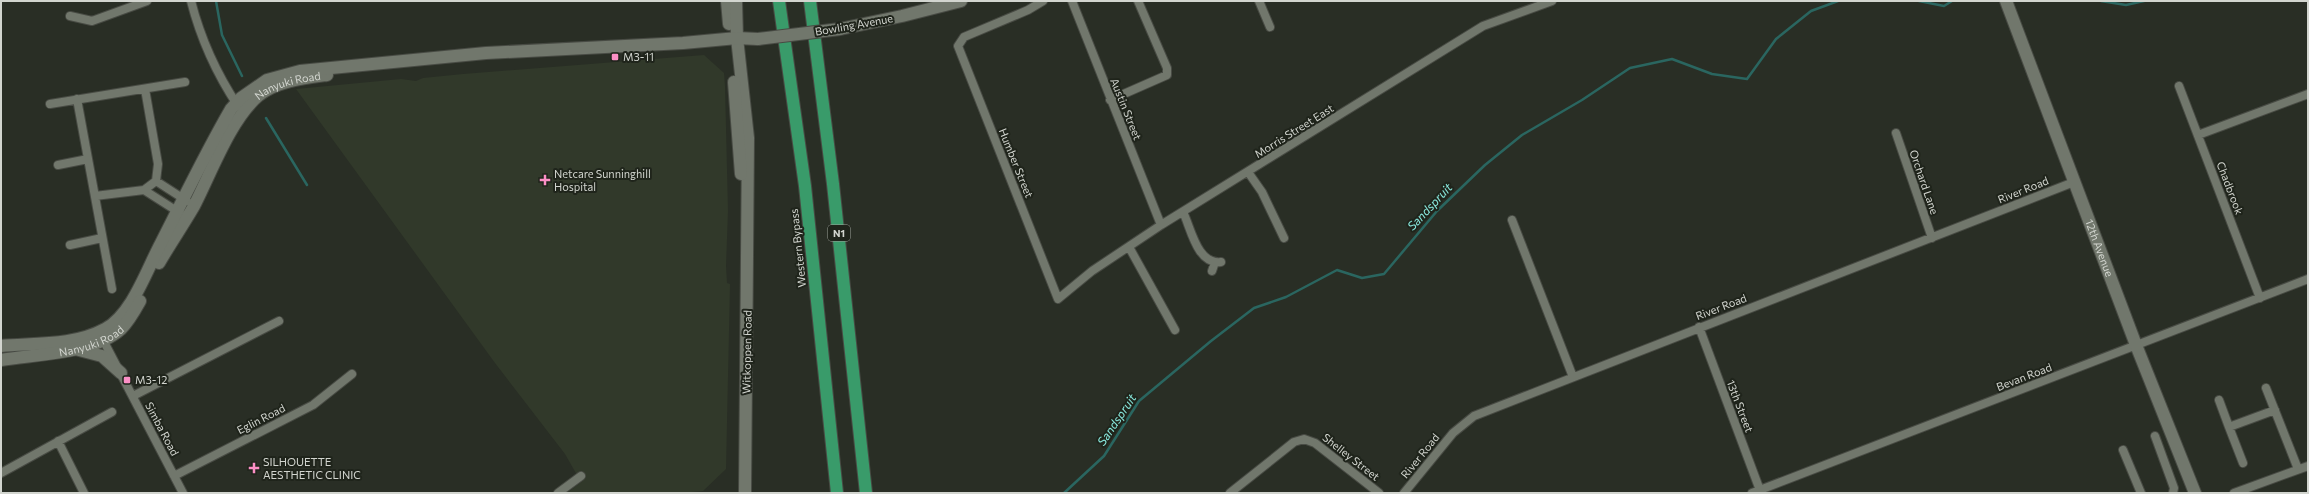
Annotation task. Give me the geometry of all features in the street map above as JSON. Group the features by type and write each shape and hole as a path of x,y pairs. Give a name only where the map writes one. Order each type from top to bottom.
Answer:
{"highway":[{"name":"Western Bypass","path":"779,1 805,186 837,493"},
{"name":"N1","path":"810,1 833,184 867,493"},
{"path":"833,493 834,463"}],"main road":[{"name":"Witkoppen Road","path":"727,1 740,41"},
{"name":"Witkoppen Road","path":"736,1 748,138 749,201 746,210 748,284 745,493"},
{"name":"Bowling Avenue","path":"740,41 840,29 902,16 961,1"},
{"name":"12th Avenue","path":"2006,1 2136,345 2195,493"},
{"name":"Nanyuki Road","path":"190,202 221,126 236,102 267,80 300,70 486,53 740,41"},
{"name":"Nanyuki Road","path":"1,360 68,350 122,328 130,318 173,238 182,215 243,113 258,96 274,87 321,76 535,56 627,54 740,41"},
{"name":"Nanyuki Road","path":"1,346 101,336"},
{"path":"68,350 87,350 97,354 109,361 121,373"}],"street":[{"path":"70,16 92,21 147,1"},
{"path":"191,1 207,52 215,68 243,113"},
{"name":"Humber Street","path":"1043,1 1028,10 964,37 959,43 960,54 1058,299"},
{"name":"Austin Street","path":"1072,1 1110,100 1161,225"},
{"path":"1110,100 1167,75 1167,68 1138,1"},
{"path":"1259,1 1270,27"},
{"name":"Morris Street East","path":"1058,299 1092,271 1161,225 1488,23 1552,1"},
{"path":"50,104 185,82"},
{"name":"Chadbrook","path":"2180,86 2260,298"},
{"path":"95,196 144,190 156,181 158,164 145,88"},
{"path":"2198,135 2308,94"},
{"path":"77,99 112,289"},
{"name":"Orchard Lane","path":"1896,133 1932,238"},
{"path":"58,165 88,158"},
{"path":"1248,172 1262,192 1284,238"},
{"path":"156,181 190,202"},
{"name":"River Road","path":"1404,493 1465,421 1482,412 2074,182"},
{"path":"144,190 182,215"},
{"path":"1183,212 1202,254 1218,262 1212,271"},
{"path":"1512,220 1573,377"},
{"path":"70,245 102,238"},
{"path":"1129,246 1175,330"},
{"name":"Bevan Road","path":"1758,492 2305,280"},
{"path":"133,396 278,321"},
{"name":"13th Street","path":"1699,328 1758,492"},
{"name":"Simba Road","path":"101,336 181,492"},
{"name":"Eglin Road","path":"174,476 304,410 352,374"},
{"path":"2266,388 2298,469"},
{"path":"2219,400 2243,463"},
{"path":"2230,427 2275,410"},
{"path":"1,473 112,412"},
{"path":"2155,436 2174,488 2173,493"},
{"name":"Shelley Street","path":"1230,493 1291,444 1304,439 1315,443 1379,493"},
{"path":"58,441 84,493"},
{"path":"2123,450 2141,493"},
{"path":"2234,493 2308,466"},
{"path":"558,493 581,476"}],"shaded area":[{"path":"704,55 724,73 725,86 728,211 726,266 727,283 730,284 726,469 703,491 682,493 567,493 581,482 565,454 495,363 296,89 401,79 416,81 423,78 463,74"}],"waterway":[{"path":"216,1 222,35 242,76"},
{"name":"Sandspruit","path":"1064,493 1104,456 1139,401 1211,341 1254,308 1286,297 1337,270 1362,278 1384,274 1437,211 1485,165 1522,135 1582,100 1630,68 1672,59 1712,74 1747,79 1776,39 1811,11 1838,1"},
{"name":"Sandspruit","path":"1919,1 1944,6 1952,1"},
{"name":"Sandspruit","path":"2101,1 2126,5 2144,1"},
{"path":"266,118 307,185"}],"place":[{"name":"M3-11","path":"615,57"},
{"name":"Netcare Sunninghill Hospital","path":"545,180"},
{"name":"M3-12","path":"127,380"},
{"name":"SILHOUETTE AESTHETIC CLINIC","path":"254,468"}]}
